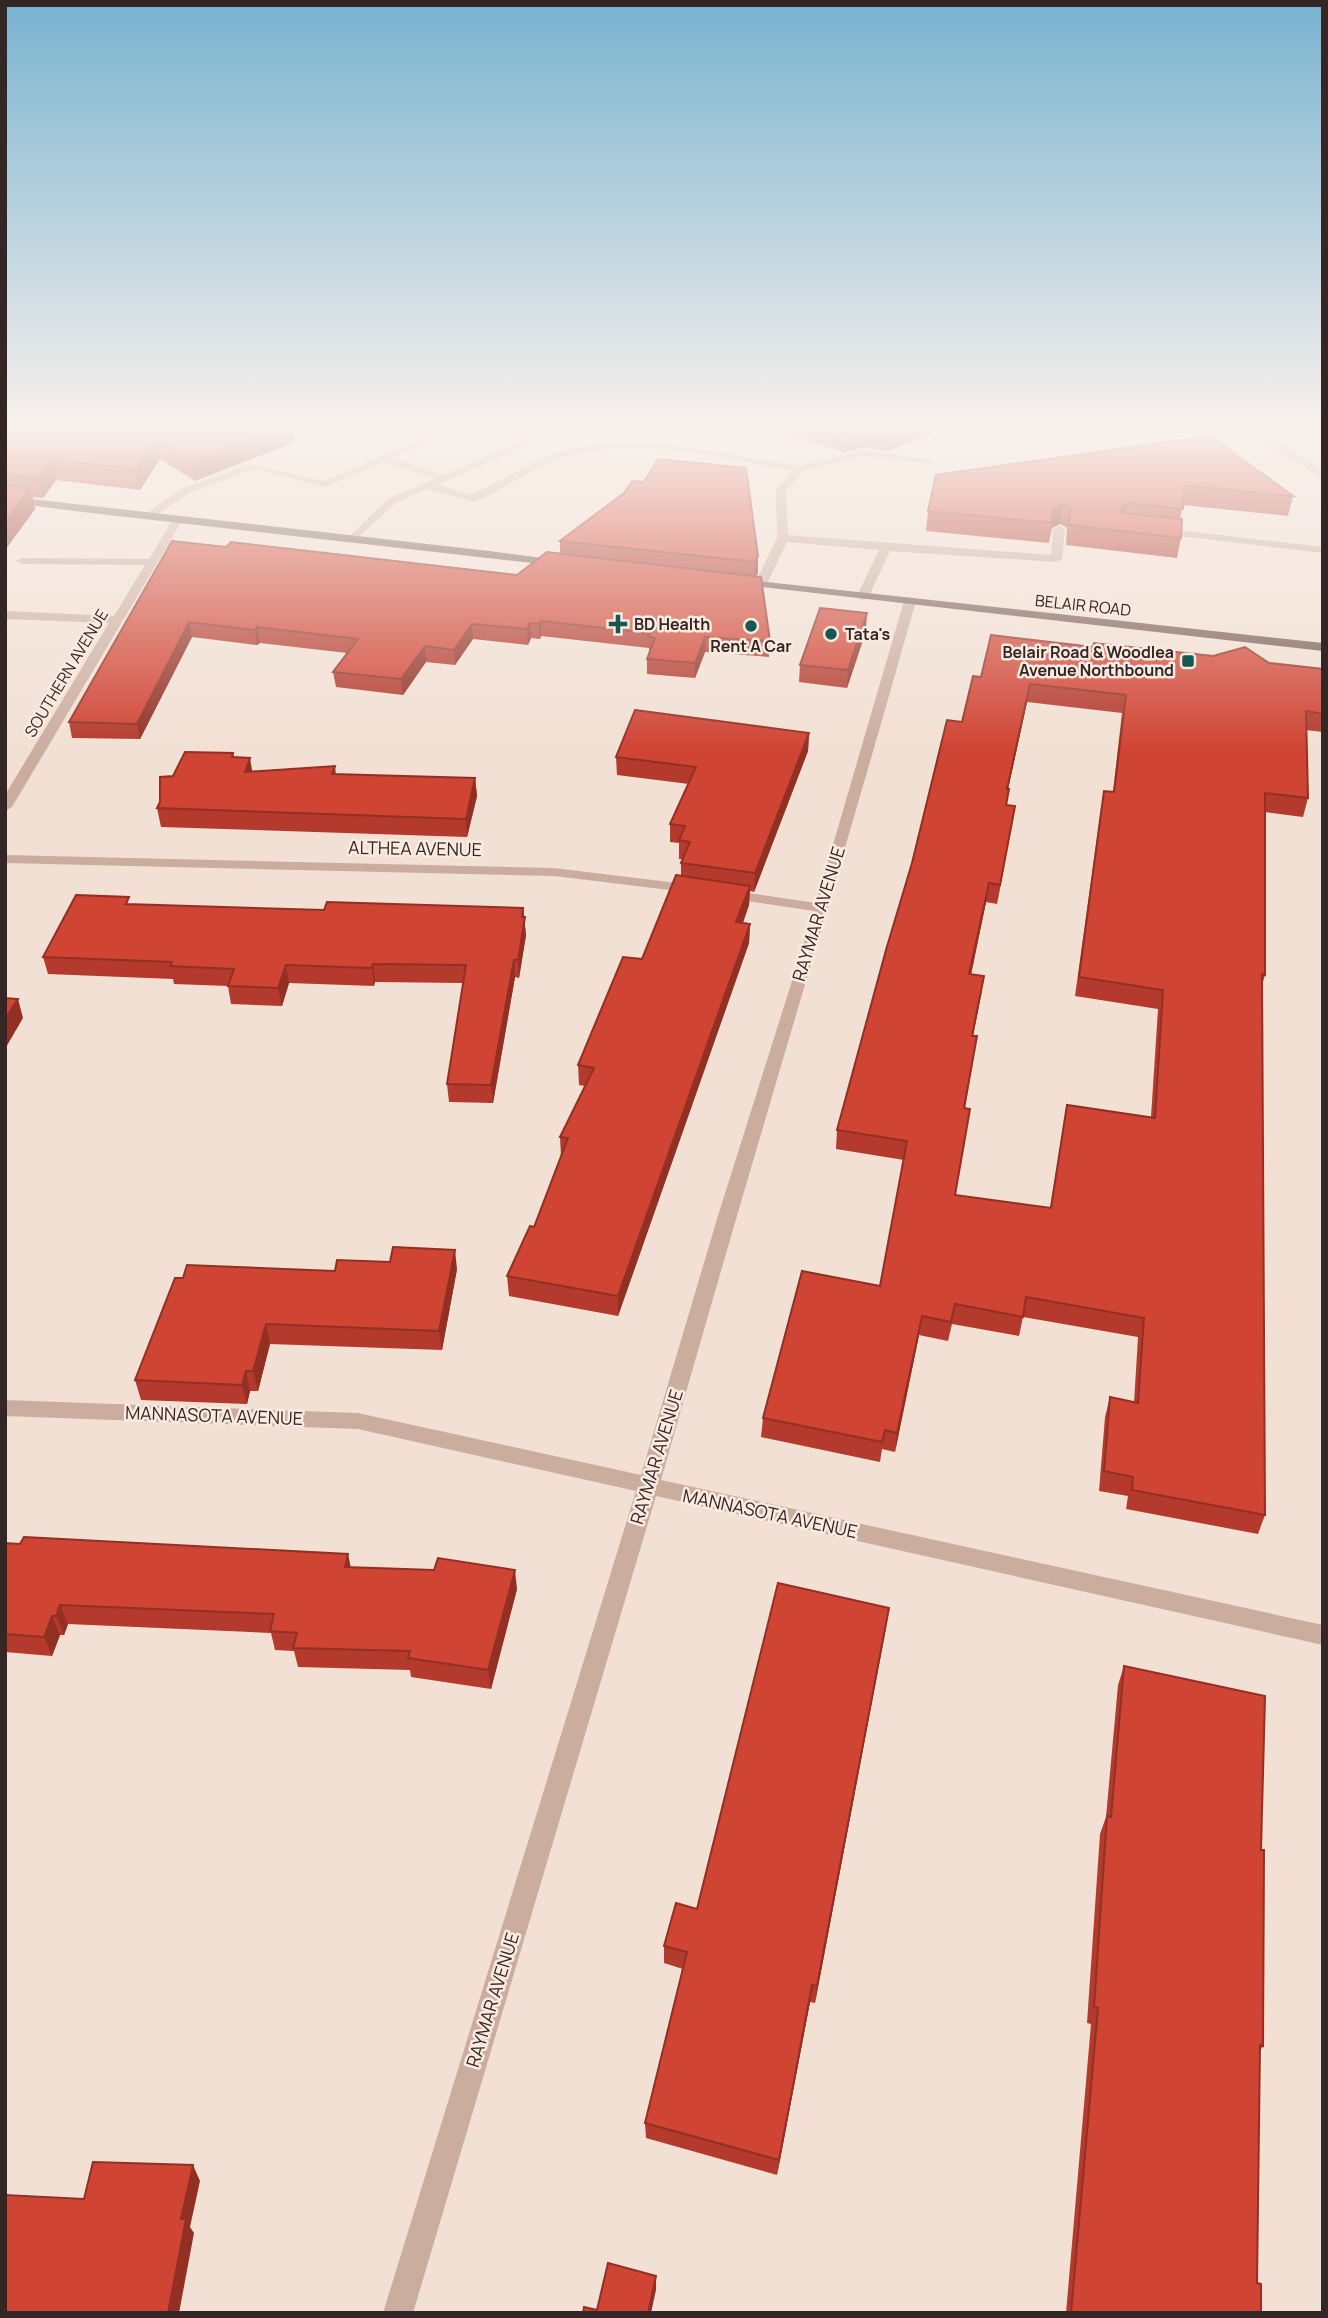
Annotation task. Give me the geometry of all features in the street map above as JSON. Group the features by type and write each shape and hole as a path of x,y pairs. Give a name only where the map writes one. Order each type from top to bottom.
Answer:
{"main road":[{"path":"325,535 575,565"},
{"name":"BELAIR ROAD","path":"722,580 1323,647"}],"street":[{"name":"SOUTHERN AVENUE","path":"5,807 168,535"},
{"path":"354,538 357,535"},
{"path":"761,584 783,538 1056,559 1058,535"},
{"path":"1195,535 1323,550"},
{"path":"863,596 886,547"},
{"path":"22,561 152,562"},
{"name":"RAYMAR AVENUE","path":"398,2313 822,908 910,601"},
{"path":"5,615 117,620"},
{"name":"ALTHEA AVENUE","path":"5,859 567,873 822,908"},
{"name":"MANNASOTA AVENUE","path":"5,1408 358,1421 1323,1635"}],"building":[{"path":"568,535 755,535 758,556 755,562 560,541"},
{"path":"1157,535 1181,535 1181,538"},
{"path":"172,541 226,547 231,542 517,575 547,552 761,577 770,641 705,637 695,663 647,659 655,638 649,637 650,633 541,621 539,624 530,623 527,629 472,624 454,650 425,646 401,679 333,672 358,639 189,622 137,724 69,722"},
{"path":"820,608 867,613 848,670 800,665"},
{"path":"991,635 1093,647 1094,643 1213,656 1245,647 1269,663 1323,669 1323,714 1306,711 1308,798 1265,793 1265,975 1262,974 1265,1515 1132,1490 1133,1477 1104,1471 1110,1397 1138,1403 1144,1318 1026,1297 1023,1317 955,1304 951,1322 922,1316 897,1433 885,1430 882,1442 763,1418 802,1271 880,1286 907,1141 837,1130 912,863 947,720 962,722 973,676 981,677","holes":["1030,684 1126,695 1114,792 1104,791 1079,977 1163,990 1155,1118 1067,1105 1051,1208 955,1195 970,1109 964,1108 977,1036 972,1036 984,976 969,974 989,883 1000,885 1015,806 1006,805 1007,789"]},
{"path":"635,710 809,733 755,873 681,863 690,842 679,840 685,826 670,824 696,767 616,757"},
{"path":"185,752 233,753 232,757 250,758 245,772 335,766 332,774 475,778 466,819 157,808 160,802 160,777 173,776"},
{"path":"676,875 750,886 736,922 750,924 618,1296 507,1276 530,1226 534,1227 568,1138 560,1137 594,1068 578,1065 623,957 642,959"},
{"path":"76,895 129,897 126,904 324,910 327,902 523,908 522,917 525,917 518,960 514,960 491,1085 447,1084 466,965 373,964 372,968 286,965 278,988 228,986 234,969 170,966 172,962 43,957"},
{"path":"5,998 18,999 5,1019"},
{"path":"393,1247 455,1250 439,1331 266,1324 253,1371 246,1371 242,1385 135,1380 175,1278 183,1278 187,1265 335,1271 337,1260 390,1262"},
{"path":"24,1537 348,1554 345,1567 434,1570 438,1558 515,1570 488,1670 408,1658 410,1651 293,1648 297,1633 270,1631 274,1614 60,1605 56,1616 52,1616 44,1637 5,1634 5,1543 20,1544"},
{"path":"778,1583 889,1608 817,1986 812,1985 779,2160 645,2123 687,1952 664,1946 676,1903 697,1909"},
{"path":"1124,1666 1265,1696 1261,1850 1264,1850 1263,2046 1260,2045 1257,2283 1261,2284 1261,2313 1071,2313 1098,2008 1094,2007 1107,1816 1111,1817"},
{"path":"93,2162 193,2165 181,2219 186,2219 168,2313 5,2313 5,2195 84,2199"},
{"path":"608,2263 656,2276 648,2313 583,2313 584,2307 597,2310"}],"place":[{"name":"BD Health","path":"618,624"},
{"name":"Rent A Car","path":"751,626"},
{"name":"Tata's","path":"831,634"},
{"name":"Belair Road & Woodlea Avenue Northbound","path":"1188,661"}]}
